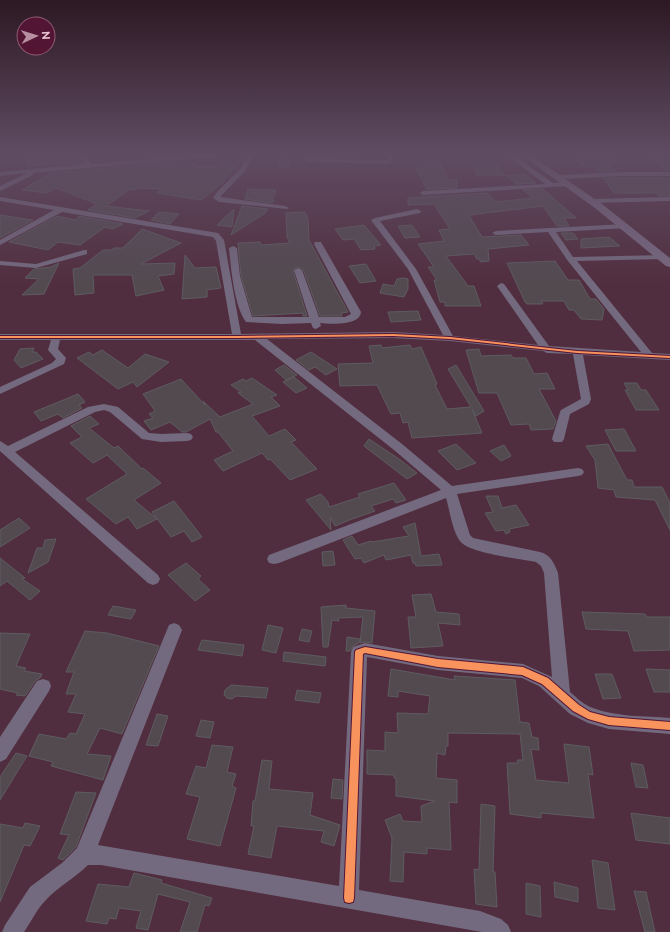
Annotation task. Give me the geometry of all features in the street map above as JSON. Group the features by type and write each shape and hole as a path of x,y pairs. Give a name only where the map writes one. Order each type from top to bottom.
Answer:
{"main road":[{"path":"586,197 626,226 670,264"}],"street":[{"path":"216,197 220,200 285,208"},
{"path":"0,199 60,210 215,234 220,240 237,337"},
{"path":"592,202 670,199"},
{"path":"0,243 60,210"},
{"path":"417,211 375,220 412,269 450,338"},
{"path":"496,233 626,226"},
{"path":"551,231 571,259 649,356"},
{"path":"233,248 236,276 246,316 249,320 346,320 353,318 356,316 356,312 318,244"},
{"path":"0,263 36,266 84,252"},
{"path":"571,259 662,257"},
{"path":"298,270 315,320 317,337"},
{"path":"501,286 547,350"},
{"path":"0,337 317,337 393,335 450,338 547,350 670,357"},
{"path":"0,391 60,362 61,358 53,350 56,337"},
{"path":"258,337 398,447 450,492 464,537 468,542 474,545 540,557 547,564 551,573 562,696"},
{"path":"558,439 565,412 585,402 586,399 577,352"},
{"path":"153,580 4,448 92,409 104,407 114,409 146,436 162,438 187,437"},
{"path":"274,559 450,492 578,472"},
{"path":"12,932 37,894 69,870 84,855 174,630"},
{"path":"349,898 359,652 365,650 438,663 523,672 546,681 576,708 588,715 609,721 670,726"},
{"path":"0,753 43,686"},
{"path":"84,855 114,856 480,921 494,926 501,932"}],"building":[{"path":"80,197 118,197 106,206 149,211 135,218 88,210 97,204"},
{"path":"185,197 204,197 201,200"},
{"path":"245,197 273,197 272,200 274,200 272,203 245,199"},
{"path":"491,197 495,202 553,197 576,218 564,218 569,226 557,226 543,206 469,215 482,237 521,235 529,245 488,249 489,261 481,262 474,254 446,256 468,286 474,286 481,306 445,306 445,302 440,302 434,280 437,280 428,267 434,267 418,244 444,241 439,230 450,229 434,204 408,205 408,198"},
{"path":"242,206 268,209 264,214 231,235"},
{"path":"234,209 232,227 217,225"},
{"path":"159,212 179,214 170,224 151,220"},
{"path":"305,212 308,219 309,240 348,312 341,313 342,316 320,316 303,269 297,267 293,270 307,316 303,316 303,313 253,316 241,276 238,243 260,242 261,245 290,243 287,237 286,213"},
{"path":"0,215 33,220 0,238"},
{"path":"57,216 75,220 79,216 123,224 112,229 105,227 80,245 58,242 48,250 9,242"},
{"path":"364,225 381,245 374,246 375,249 361,250 354,239 343,240 335,229"},
{"path":"412,225 420,237 405,238 398,226"},
{"path":"142,229 181,243 141,264 175,263 174,274 158,276 164,290 136,296 132,275 93,275 94,293 75,295 73,269 80,268 103,250 123,248"},
{"path":"561,233 573,233 578,239 566,240"},
{"path":"609,237 620,246 581,248 581,239"},
{"path":"185,255 195,268 216,267 221,288 207,290 207,297 182,299"},
{"path":"555,261 568,280 579,280 590,299 596,299 604,309 602,320 581,319 574,310 569,310 564,301 541,301 543,304 527,304 525,302 507,263"},
{"path":"59,263 44,294 22,295 39,279 25,278 34,269 51,267"},
{"path":"366,264 376,281 360,283 349,266"},
{"path":"397,279 408,279 408,289 404,297 380,293 383,284 394,286"},
{"path":"418,311 421,320 391,322 388,312"},
{"path":"381,345 382,348 410,345 412,349 421,347 437,384 435,385 447,409 471,407 448,369 456,365 484,411 476,416 472,409 482,433 412,438 408,422 403,423 400,413 391,414 377,385 340,386 338,364 373,363 369,346"},
{"path":"34,348 32,352 36,352 43,359 21,368 14,360 20,349"},
{"path":"479,349 481,356 511,355 513,358 526,358 534,374 547,373 555,389 539,389 556,421 553,429 531,430 529,424 511,425 497,393 479,393 466,350"},
{"path":"102,350 128,368 145,354 169,362 137,387 133,382 118,389 77,358 89,352 93,355"},
{"path":"311,352 337,369 326,375 315,367 309,370 296,360"},
{"path":"284,365 297,375 286,380 275,370"},
{"path":"294,377 307,388 296,393 283,382"},
{"path":"252,378 277,395 271,397 280,406 252,416 269,436 285,429 296,440 291,442 317,469 290,480 270,459 268,460 262,453 223,471 214,460 233,451 218,432 216,432 210,419 186,432 182,432 170,422 151,430 144,421 153,418 149,414 155,411 143,394 181,379 205,405 203,401 220,417 253,404 238,393 241,392 231,385 243,379 246,381"},
{"path":"624,383 637,383 641,390 646,390 659,410 636,410 625,390 628,390"},
{"path":"78,394 85,402 79,405 82,408 63,418 58,414 41,421 34,412"},
{"path":"90,416 99,424 89,428 114,448 118,446 142,469 143,468 161,483 134,500 157,519 137,529 128,517 116,524 86,499 127,474 107,455 93,463 70,443 82,437 71,426"},
{"path":"624,429 636,451 616,451 605,430"},
{"path":"369,439 417,473 407,479 364,446"},
{"path":"456,444 476,463 457,470 438,451"},
{"path":"608,444 627,480 632,480 634,487 662,487 670,503 670,530 655,500 616,497 614,490 598,488 595,460 586,446"},
{"path":"504,445 511,456 501,461 490,451"},
{"path":"394,483 406,500 396,503 393,499 371,506 375,511 335,526 330,517 331,530 306,500 321,494 328,502 329,507 360,497 358,494"},
{"path":"486,496 498,496 502,508 516,505 529,525 509,529 510,532 506,534 504,530 496,531 485,513 493,512"},
{"path":"174,501 202,537 192,542 184,531 171,537 152,512"},
{"path":"19,518 30,528 0,547 0,530"},
{"path":"415,523 421,556 439,554 442,565 416,566 415,563 413,563 411,555 386,560 384,555 364,563 361,558 355,559 343,540 352,536 358,545 371,541 409,536 403,527"},
{"path":"56,539 48,562 28,573 37,548 43,548 45,540"},
{"path":"333,551 335,565 323,566 322,552"},
{"path":"0,558 25,578 22,579 40,591 30,600 7,581 0,586"},
{"path":"186,563 201,576 198,579 210,590 195,601 168,575"},
{"path":"431,594 436,612 459,614 460,625 438,623 443,646 411,648 408,617 416,617 412,595"},
{"path":"346,605 346,608 375,611 372,643 360,643 363,617 338,618 339,621 332,620 328,647 323,647 321,607"},
{"path":"113,606 136,610 131,619 108,615"},
{"path":"582,612 645,614 647,617 670,617 670,650 634,651 628,631 586,629"},
{"path":"268,625 283,628 276,653 262,650"},
{"path":"302,629 312,631 309,642 299,640"},
{"path":"85,631 107,633 159,646 122,734 100,728 87,754 111,756 103,780 51,766 53,762 29,756 39,734 66,739 70,733 76,734 85,714 68,712 76,694 66,694 74,672 66,672"},
{"path":"0,633 30,634 16,666 26,668 24,671 42,674 25,696 16,695 18,693 0,689"},
{"path":"347,637 360,639 359,643 353,646 350,651 346,651"},
{"path":"202,640 244,645 242,656 198,650"},
{"path":"284,652 326,657 325,666 283,661"},
{"path":"391,669 455,680 454,676 515,680 520,722 529,723 532,737 538,738 539,750 531,749 536,780 569,783 564,744 589,747 593,775 588,774 594,818 541,813 541,818 510,814 507,763 518,763 517,760 523,760 520,734 448,733 448,746 446,746 445,755 437,753 436,778 457,780 457,803 449,802 451,850 427,848 427,854 404,852 403,882 390,881 392,838 385,820 400,814 403,821 422,822 421,806 435,801 396,796 396,778 394,778 394,775 367,774 367,750 385,751 385,732 398,733 397,713 428,714 430,696 398,691 398,697 388,696"},
{"path":"646,669 670,670 670,692 654,692"},
{"path":"595,674 612,674 621,698 603,699"},
{"path":"231,685 268,688 266,698 236,696 232,699 227,698 224,695 225,690"},
{"path":"297,690 321,693 319,703 295,700"},
{"path":"157,714 168,716 158,746 146,745"},
{"path":"201,720 214,722 210,738 196,736"},
{"path":"212,745 233,747 227,772 236,774 232,786 236,788 220,846 187,839 200,797 186,794 196,766 206,768"},
{"path":"16,753 27,756 0,800 0,777"},
{"path":"262,760 272,761 269,789 313,793 310,815 340,825 334,846 321,842 324,831 277,826 271,858 248,854 254,826 251,826 253,801 255,801"},
{"path":"631,763 643,765 648,788 636,787"},
{"path":"333,779 343,780 342,799 331,798"},
{"path":"76,792 96,793 76,847 63,860 58,858 69,835 60,834"},
{"path":"481,804 495,806 493,872 495,872 497,907 476,904 474,869 479,870"},
{"path":"631,813 670,818 670,844 636,840"},
{"path":"25,823 40,826 30,846 24,845 0,902 0,824 23,828"},
{"path":"592,860 608,863 615,910 598,908"},
{"path":"134,873 162,880 161,883 212,898 209,906 205,905 197,932 180,932 190,902 158,894 148,930 136,928 141,911 119,908 116,919 109,918 107,924 86,921 98,884 129,887"},
{"path":"554,882 578,888 578,902 555,897"},
{"path":"526,883 540,886 541,917 526,914"},
{"path":"634,891 646,892 655,932 645,932"}],"cycle path":[{"path":"0,337 237,337 393,335 450,338 577,352 670,357"},
{"path":"349,898 359,652 365,650 438,663 523,671 545,681 576,708 588,715 609,721 670,726"}]}
